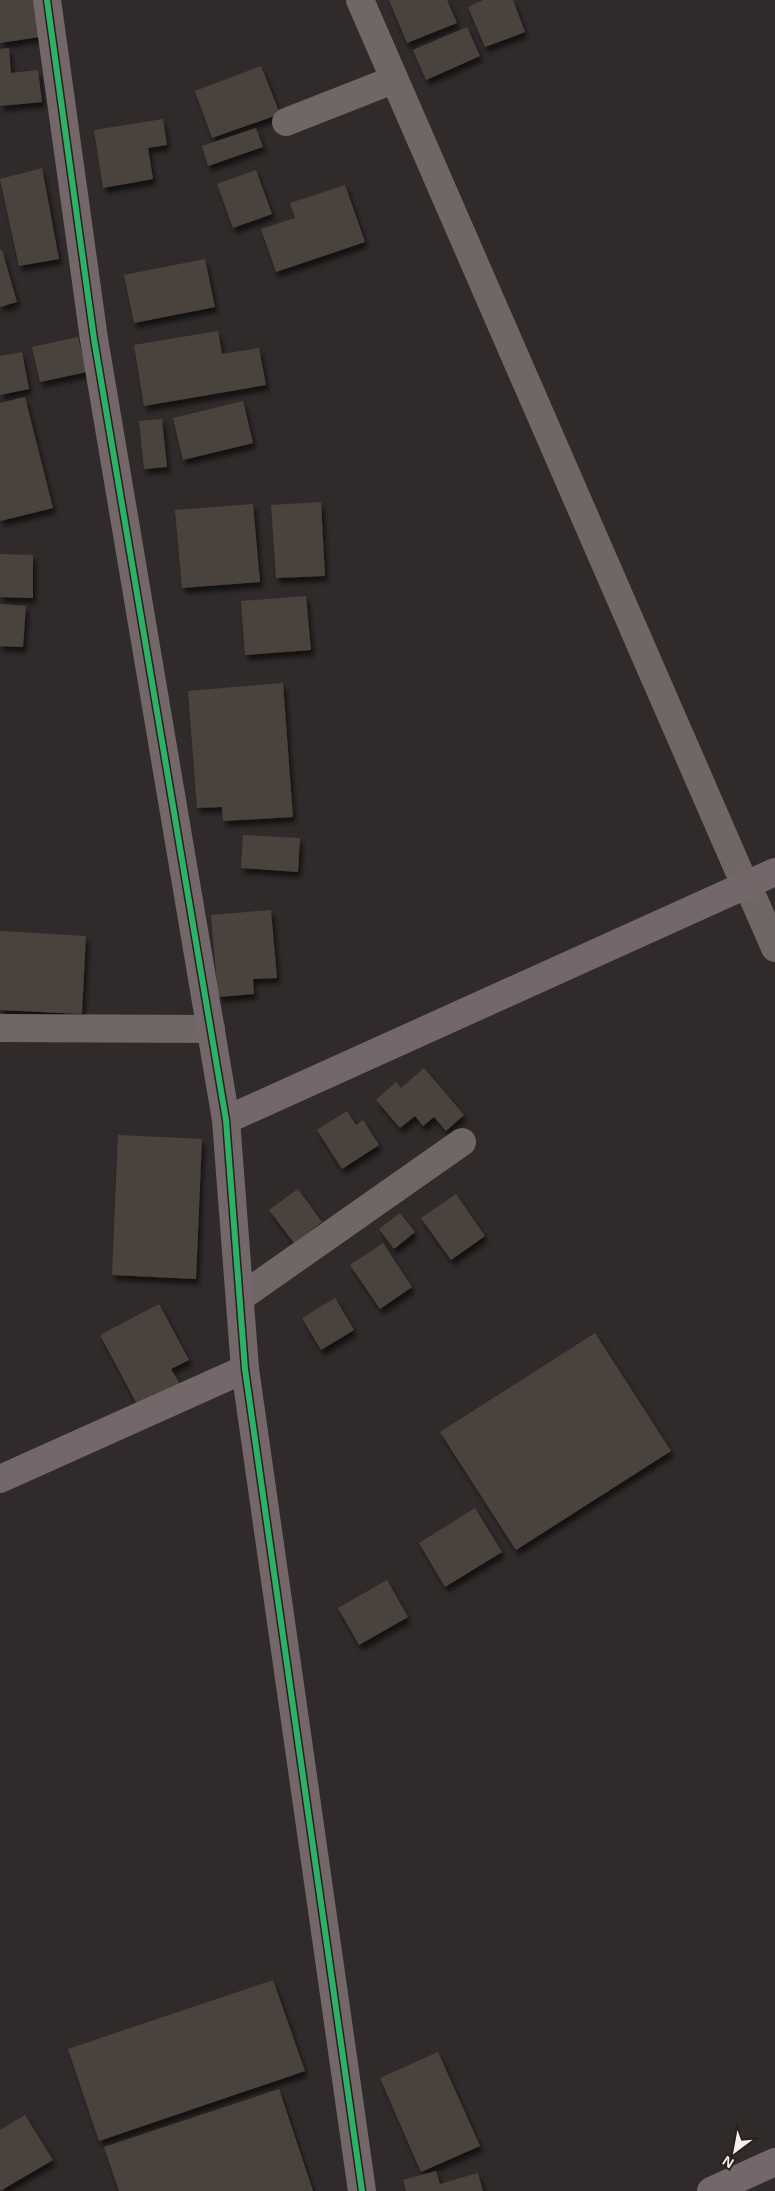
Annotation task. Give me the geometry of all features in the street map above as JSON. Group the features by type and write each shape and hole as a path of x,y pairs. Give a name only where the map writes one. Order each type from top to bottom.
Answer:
{"street":[{"path":"47,0 94,339 226,1120 246,1369 362,2191"},
{"path":"360,0 393,80 745,885 751,893 775,948"},
{"path":"286,122 393,80"},
{"path":"226,1120 775,872"},
{"path":"0,1028 210,1028"},
{"path":"241,1297 462,1142"},
{"path":"0,1479 246,1369"},
{"path":"711,2191 775,2162"}],"building":[{"path":"0,0 33,0 39,37 0,43"},
{"path":"389,0 447,0 457,23 407,43"},
{"path":"483,0 513,0 525,32 485,47 468,7"},
{"path":"467,27 480,56 426,80 413,50"},
{"path":"9,48 11,73 38,70 42,102 0,106 0,49"},
{"path":"261,66 280,114 212,138 195,91"},
{"path":"163,119 167,145 148,148 153,179 103,188 94,130"},
{"path":"256,128 263,147 208,166 202,146"},
{"path":"42,168 59,259 19,266 0,179"},
{"path":"256,170 272,214 233,228 217,184"},
{"path":"345,185 365,242 276,272 261,229 295,218 290,203"},
{"path":"0,250 2,250 17,302 0,307"},
{"path":"205,259 215,307 134,323 124,275"},
{"path":"218,331 222,354 259,348 266,385 144,406 134,345"},
{"path":"78,337 87,372 40,382 32,347"},
{"path":"22,352 29,389 0,395 0,356"},
{"path":"25,397 53,508 0,521 0,403"},
{"path":"243,401 253,443 183,460 173,418"},
{"path":"162,419 167,467 144,469 139,421"},
{"path":"321,502 325,576 276,578 271,505"},
{"path":"253,504 260,582 182,588 175,510"},
{"path":"0,554 33,555 33,598 0,597"},
{"path":"306,596 311,650 245,655 241,601"},
{"path":"0,604 26,606 23,647 0,646"},
{"path":"283,683 293,817 223,821 222,807 197,808 188,691"},
{"path":"243,835 300,838 298,872 241,868"},
{"path":"271,910 277,978 253,979 254,994 218,997 211,915"},
{"path":"0,931 86,936 82,1014 0,1010"},
{"path":"424,1068 464,1115 446,1131 434,1117 423,1126 415,1116 400,1128 376,1100 396,1082 401,1088"},
{"path":"347,1111 356,1125 363,1120 379,1145 342,1169 317,1130"},
{"path":"118,1135 202,1139 196,1279 112,1275"},
{"path":"298,1189 322,1222 294,1243 269,1210"},
{"path":"456,1194 485,1236 451,1260 421,1218"},
{"path":"400,1213 415,1232 394,1249 379,1229"},
{"path":"383,1243 412,1287 380,1309 350,1265"},
{"path":"335,1298 354,1330 321,1350 302,1318"},
{"path":"159,1304 189,1360 171,1369 180,1384 138,1406 100,1335"},
{"path":"595,1333 671,1451 516,1550 440,1432"},
{"path":"475,1508 502,1552 445,1587 419,1543"},
{"path":"387,1580 408,1617 359,1645 338,1608"},
{"path":"273,1980 305,2071 99,2141 68,2049"},
{"path":"438,2052 480,2146 421,2172 380,2078"},
{"path":"279,2089 313,2191 119,2191 104,2147"},
{"path":"25,2115 53,2160 0,2191 0,2130"},
{"path":"436,2171 440,2184 478,2173 483,2191 406,2191 403,2180"}],"cycle path":[{"path":"47,0 94,339 226,1120 245,1369 362,2191"}]}
